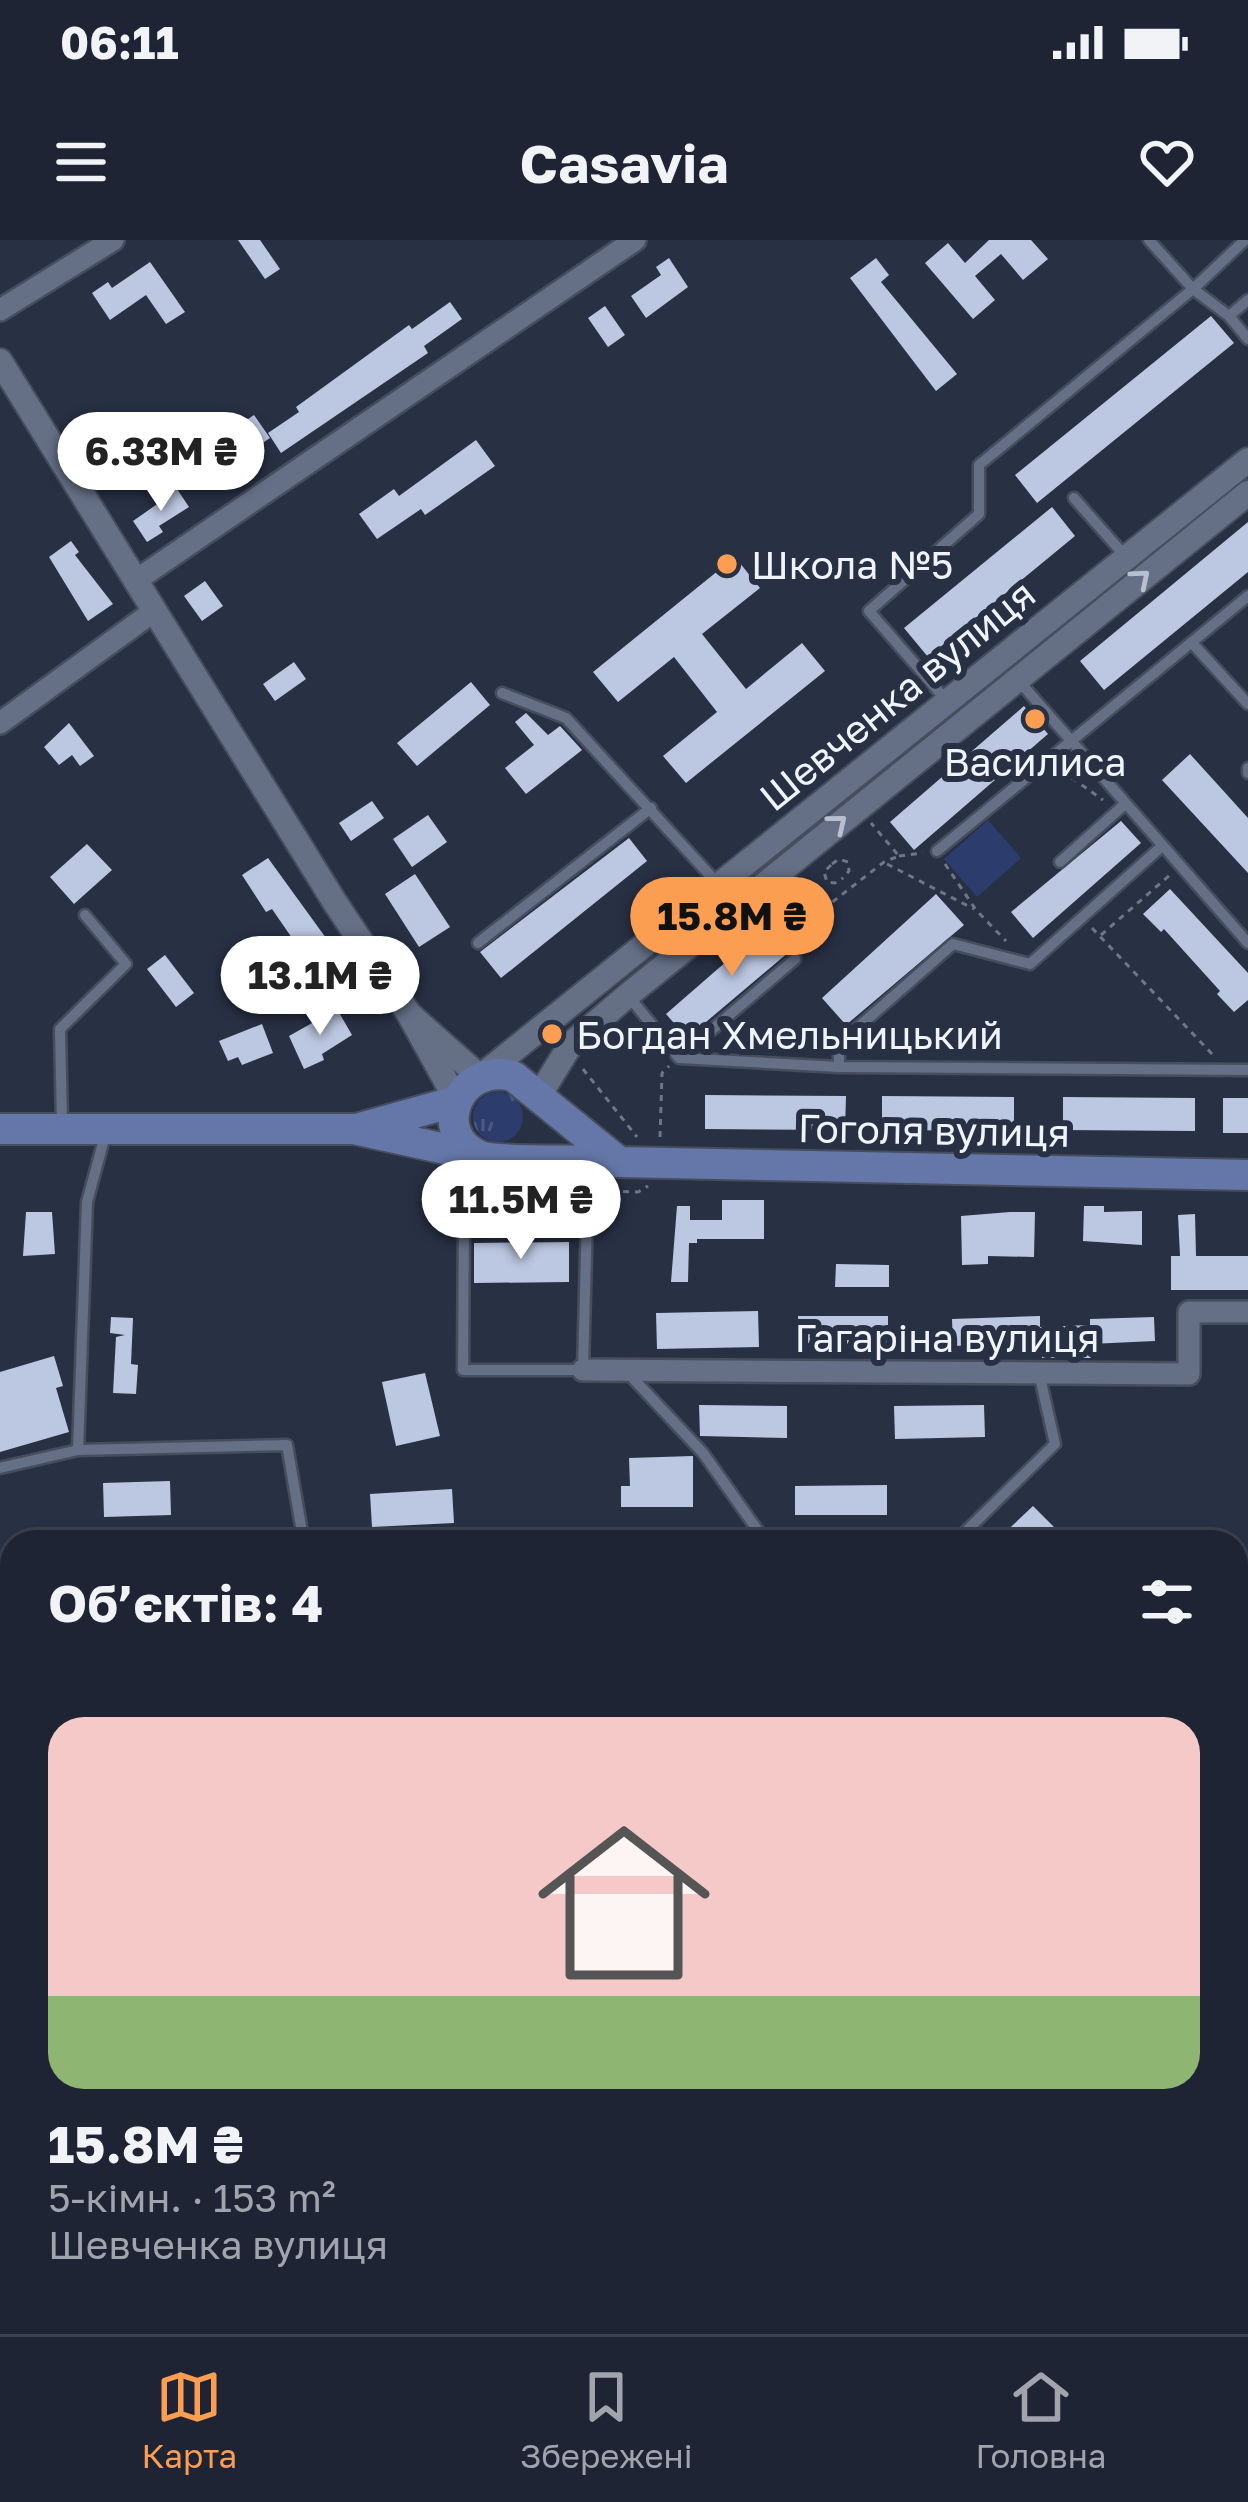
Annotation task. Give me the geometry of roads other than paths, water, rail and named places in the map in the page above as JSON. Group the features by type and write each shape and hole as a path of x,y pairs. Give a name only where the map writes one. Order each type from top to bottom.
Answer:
{"main road":[{"path":"537,1099 541,1110 538,1132 525,1150 485,1157 472,1152 458,1134 457,1101 470,1083 502,1073 523,1082 537,1099 618,1156"},
{"name":"Гоголя вулиця","path":"354,1130 457,1101"},
{"name":"Гоголя вулиця","path":"0,1129 354,1130 485,1157 618,1156 1248,1175"}],"street":[{"path":"0,310 113,240"},
{"path":"135,581 634,240"},
{"path":"0,361 409,1014 457,1101"},
{"name":"Шевченка вулиця","path":"480,1077 949,704 1018,669 1126,556 1248,460"},
{"name":"Шевченка вулиця","path":"537,1099 571,1044 628,995 1018,669 1248,493"},
{"path":"0,723 154,611"},
{"path":"409,1014 480,1077"},
{"name":"Гагаріна вулиця","path":"583,1370 1189,1374 1190,1312 1248,1312"}],"lane":[{"path":"1148,240 1248,339"},
{"path":"949,704 869,611 979,514 979,465 1193,289 1245,240"},
{"path":"1229,316 1248,300"},
{"path":"1074,497 1126,556"},
{"path":"937,851 1248,596"},
{"path":"1192,643 1248,704"},
{"path":"1018,669 1122,807 1248,943"},
{"path":"502,694 566,718 718,884"},
{"path":"1060,862 1122,807"},
{"path":"478,943 651,808"},
{"path":"839,1066 839,1044 953,944 1030,964 1161,847"},
{"path":"62,1129 60,1028 125,964 85,915"},
{"path":"680,1058 795,959"},
{"path":"628,995 680,1058 839,1066 1248,1070"},
{"path":"78,1450 87,1202 106,1129"},
{"path":"485,1157 464,1217 463,1370 583,1370 587,1191 618,1156"},
{"path":"464,1217 587,1216"},
{"path":"626,1371 703,1453 758,1530"},
{"path":"968,1530 1055,1444 1039,1373"},
{"path":"0,1468 78,1450 287,1445 301,1526"}],"place":[{"name":"Школа №5","path":"727,564"},
{"name":"Василиса","path":"1035,719"},
{"name":"Богдан Хмельницький","path":"552,1034"}]}
